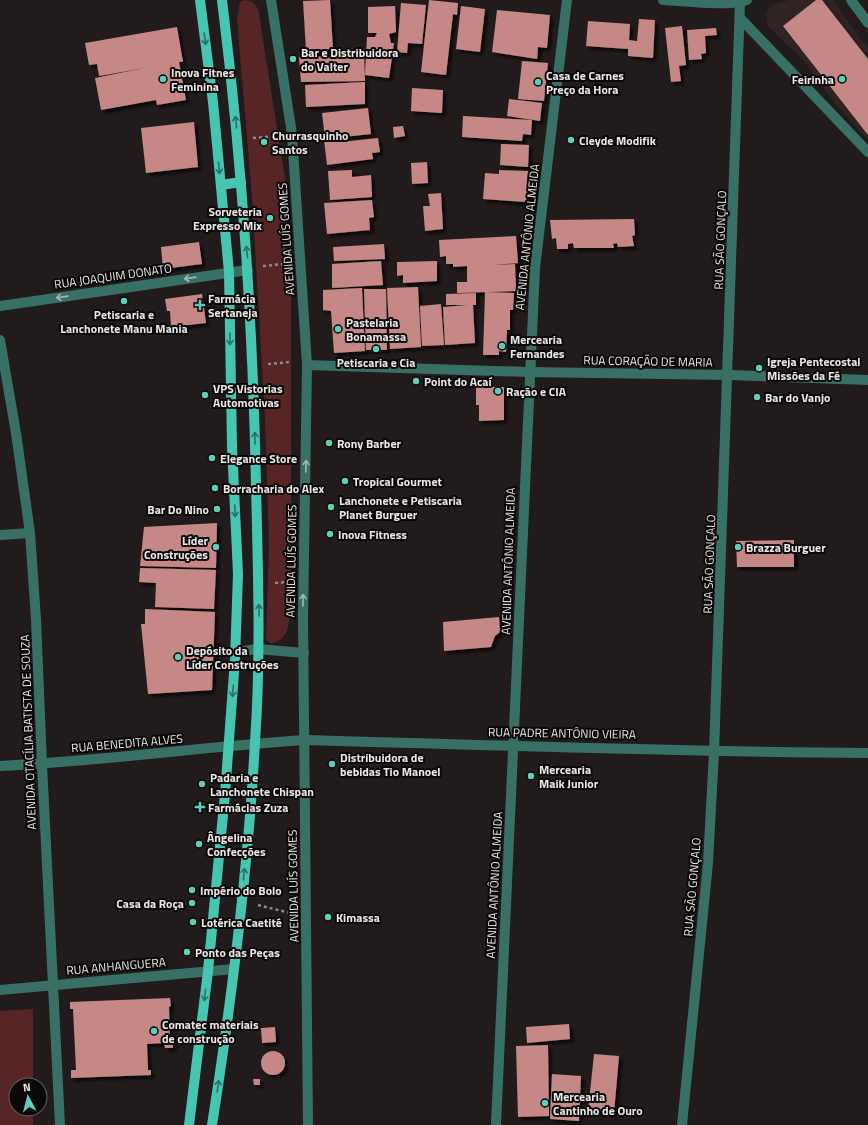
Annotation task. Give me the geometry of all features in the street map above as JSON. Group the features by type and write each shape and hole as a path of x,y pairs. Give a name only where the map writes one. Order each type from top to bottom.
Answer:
{"main road":[{"path":"189,1125 208,971 229,747 238,574 232,446 229,272 213,102 200,0"},
{"path":"212,1125 242,901 255,744 259,615 254,384 248,270 234,100 222,0"},
{"path":"220,184 241,182"}],"street":[{"name":"AVENIDA LUÍS GOMES","path":"271,0 292,134 307,365 304,740 308,1125"},
{"name":"AVENIDA ANTÔNIO ALMEIDA","path":"496,1125 529,372 535,268 567,0"},
{"path":"663,0 744,1"},
{"path":"852,0 868,23"},
{"name":"RUA SÃO GONÇALO","path":"682,1125 708,863 714,752 729,375 740,18 744,1"},
{"path":"740,18 868,152"},
{"name":"RUA JOAQUIM DONATO","path":"0,306 248,270"},
{"name":"AVENIDA OTACÍLIA BATISTA DE SOUZA","path":"0,340 16,433 30,533 36,619 60,1125"},
{"name":"RUA CORAÇÃO DE MARIA","path":"307,365 529,372 729,375 868,380"},
{"path":"0,535 30,533"},
{"path":"235,652 258,649 304,653"},
{"name":"RUA PADRE ANTÔNIO VIEIRA","path":"255,744 304,740 645,748 714,752 868,753"},
{"name":"RUA BENEDITA ALVES","path":"0,766 42,764 255,744"},
{"name":"RUA ANHANGUERA","path":"0,990 234,968"}],"path":[{"path":"276,129 278,143"},
{"path":"249,139 276,136"},
{"path":"258,266 289,263"},
{"path":"290,356 290,368"},
{"path":"263,364 290,362"},
{"path":"290,576 290,589"},
{"path":"269,583 290,582"},
{"path":"242,901 306,917"}],"shaded area":[{"path":"245,0 257,6 258,11 285,179 291,251 291,612 288,628 284,636 277,642 271,644 266,639 269,545 265,418 252,196 237,20 240,2"},
{"name":"Feirinha","path":"789,0 833,0 868,49 868,140 828,95 806,63 768,26 766,13 771,5"},
{"path":"33,1009 33,1077 8,1077 8,1117 33,1117 33,1125 0,1125 0,1011"}],"building":[{"path":"330,0 333,49 306,50 303,1"},
{"path":"429,0 458,3 457,15 453,14 446,75 421,72"},
{"name":"Feirinha","path":"816,0 822,0 868,59 868,135 783,26"},
{"path":"401,3 426,5 422,44 408,43 407,53 397,52"},
{"path":"395,6 396,32 389,34 391,43 394,43 389,78 365,75 367,37 375,37 377,33 368,33 368,7"},
{"path":"461,6 485,9 480,52 456,49"},
{"path":"497,10 550,15 547,48 538,47 537,59 492,52"},
{"path":"639,19 655,20 653,58 628,56 628,49 586,46 588,21 630,24 629,40 637,41"},
{"path":"682,26 686,65 679,66 681,81 671,82 665,28"},
{"path":"177,27 183,62 179,62 186,100 157,105 156,100 101,110 95,78 145,68 99,76 97,64 89,65 85,43"},
{"path":"716,28 717,35 705,36 706,53 701,54 702,59 689,60 687,30"},
{"path":"364,55 365,81 301,82 299,57"},
{"path":"522,61 548,63 544,101 518,99"},
{"path":"365,82 365,104 306,107 305,85"},
{"path":"412,88 443,90 442,113 411,111"},
{"path":"509,99 542,103 540,121 507,116"},
{"path":"368,108 371,134 325,139 322,113"},
{"path":"463,116 532,120 531,135 523,134 522,141 462,137"},
{"path":"194,122 198,167 146,173 141,128"},
{"path":"403,126 405,136 394,138 393,127"},
{"path":"340,138 341,142 378,138 380,152 372,153 373,159 327,165 324,140"},
{"path":"501,144 529,145 528,167 500,165"},
{"path":"427,162 428,183 412,184 411,163"},
{"path":"352,170 352,177 371,175 372,197 330,200 328,171"},
{"path":"499,170 528,171 526,202 483,199 485,173 499,174"},
{"path":"441,193 443,229 425,231 423,206 430,206 428,194"},
{"path":"372,200 374,217 369,218 370,230 327,234 324,203"},
{"path":"634,219 635,235 632,236 634,246 618,247 617,243 613,244 614,248 574,248 573,243 568,244 568,249 557,249 556,238 552,239 550,220"},
{"path":"516,236 518,263 492,265 515,264 516,291 457,293 457,282 467,282 467,266 453,267 453,264 446,264 446,256 440,257 439,240"},
{"path":"199,242 202,264 163,269 161,247"},
{"path":"384,244 385,259 334,261 333,247"},
{"path":"381,261 383,285 332,288 332,264"},
{"path":"437,261 437,281 403,283 403,275 397,276 397,262"},
{"path":"418,287 421,347 390,349 387,288"},
{"path":"362,288 365,351 334,353 331,311 323,310 323,290"},
{"path":"364,289 386,289 387,350 366,350"},
{"path":"485,292 514,293 513,310 510,310 510,330 507,330 506,352 499,351 499,355 483,355"},
{"path":"476,293 476,305 473,305 475,343 445,345 443,307 468,305 446,305 446,294"},
{"path":"202,294 206,323 171,327 170,311 167,311 165,299"},
{"path":"441,304 444,345 422,346 420,306"},
{"path":"476,387 504,387 504,420 479,421 479,405 476,405"},
{"path":"217,523 216,568 140,566 144,527"},
{"path":"794,540 794,567 737,567 736,541"},
{"path":"140,568 216,570 214,609 155,607 156,583 139,582"},
{"name":"Depósito da Líder Construções","path":"145,609 215,612 212,690 148,694 141,624 145,624"},
{"path":"499,617 500,632 495,636 491,647 444,651 443,622"},
{"path":"170,998 170,1041 173,1041 173,1048 165,1048 164,1043 147,1044 148,1070 151,1070 151,1075 71,1078 71,1070 76,1070 73,1009 70,1009 70,1002"},
{"path":"569,1024 570,1039 527,1043 526,1027"},
{"path":"275,1027 276,1042 262,1043 261,1028"},
{"path":"548,1045 549,1116 518,1117 516,1046"},
{"path":"273,1051 282,1054 285,1063 282,1072 273,1075 264,1072 261,1063 264,1054"},
{"path":"594,1054 619,1056 614,1113 588,1111"},
{"path":"552,1074 581,1076 579,1121 550,1119"},
{"path":"253,1079 260,1079 260,1085 254,1085"}],"place":[{"name":"Bar e Distribuidora do Valter","path":"293,59"},
{"name":"Inova Fitnes Feminina","path":"163,79"},
{"name":"Feirinha","path":"842,79"},
{"name":"Casa de Carnes Preço da Hora","path":"538,82"},
{"name":"Cleyde Modifik","path":"571,140"},
{"name":"Churrasquinho Santos","path":"264,142"},
{"name":"Sorveteria Expresso Mix","path":"270,218"},
{"name":"Petiscaria e Lanchonete Manu Mania","path":"124,301"},
{"name":"Farmácia Sertaneja","path":"200,305"},
{"name":"Pastelaria Bonamassa","path":"338,329"},
{"name":"Mercearia Fernandes","path":"502,346"},
{"name":"Petiscaria e Cia","path":"376,349"},
{"name":"Igreja Pentecostal Missões da Fé","path":"759,368"},
{"name":"Point do Acaí","path":"416,381"},
{"name":"Ração e CIA","path":"498,391"},
{"name":"VPS Vistorias Automotivas","path":"205,395"},
{"name":"Bar do Vanjo","path":"757,397"},
{"name":"Rony Barber","path":"329,443"},
{"name":"Elegance Store","path":"212,458"},
{"name":"Tropical Gourmet","path":"345,481"},
{"name":"Borracharia do Alex","path":"215,488"},
{"name":"Lanchonete e Petiscaria Planet Burguer","path":"331,507"},
{"name":"Bar Do Nino","path":"217,509"},
{"name":"Inova Fitness","path":"330,534"},
{"name":"Líder Construções","path":"216,547"},
{"name":"Brazza Burguer","path":"738,547"},
{"name":"Depósito da Líder Construções","path":"178,657"},
{"name":"Distribuidora de bebidas Tio Manoel","path":"332,764"},
{"name":"Mercearia Maik Junior","path":"531,776"},
{"name":"Padaria e Lanchonete Chispan","path":"202,784"},
{"name":"Farmácias Zuza","path":"200,807"},
{"name":"Ângelina Confecções","path":"199,844"},
{"name":"Império do Bolo","path":"192,890"},
{"name":"Casa da Roça","path":"192,903"},
{"name":"Kimassa","path":"328,917"},
{"name":"Lotérica Caetité","path":"193,922"},
{"name":"Ponto das Peças","path":"187,952"},
{"name":"Comatec materiais de construção","path":"154,1031"},
{"name":"Mercearia Cantinho de Ouro","path":"545,1103"}]}
